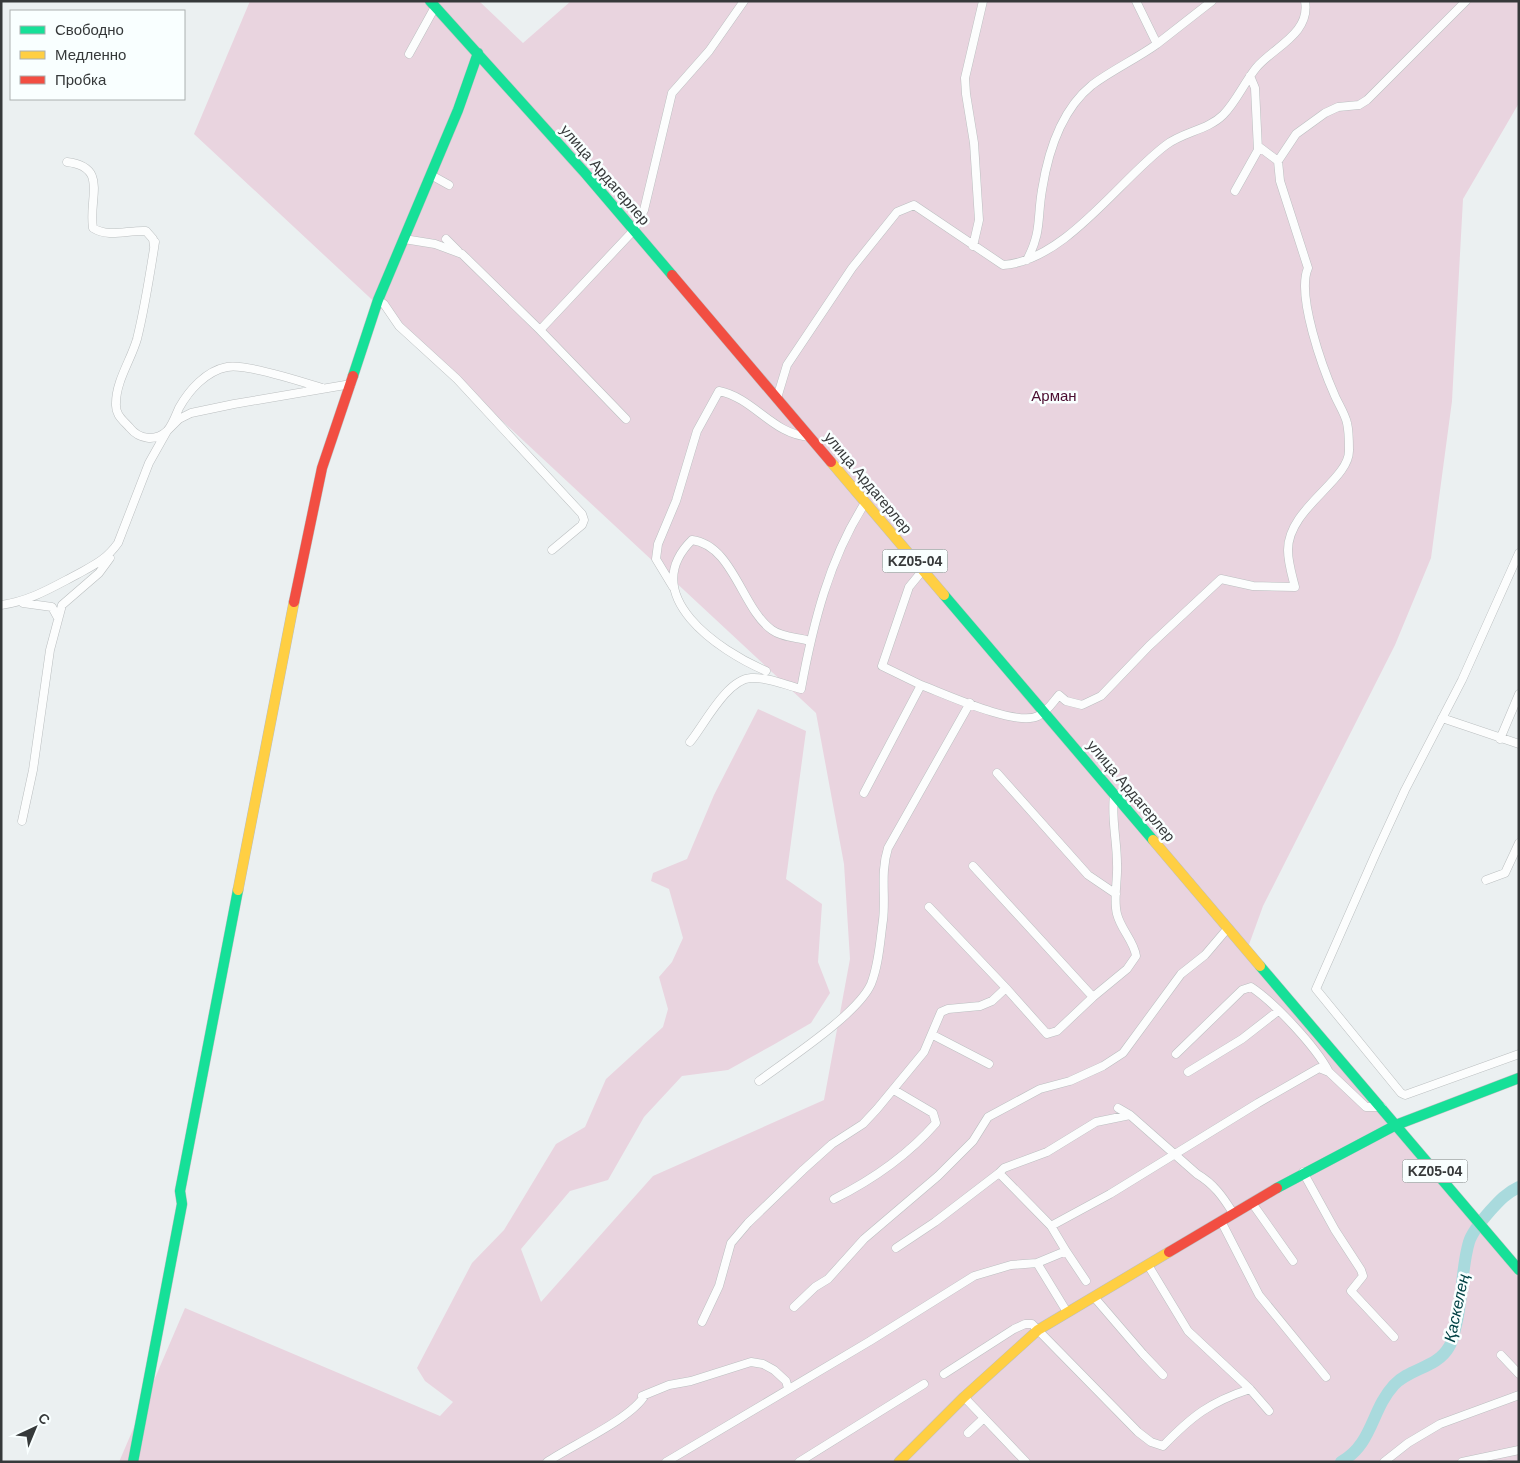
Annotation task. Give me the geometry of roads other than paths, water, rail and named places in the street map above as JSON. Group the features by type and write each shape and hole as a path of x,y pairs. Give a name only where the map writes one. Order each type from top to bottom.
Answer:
{"street":[{"path":"540,330 634,230 644,210 672,93 709,52 744,1"},
{"path":"973,246 978,220 974,143 965,78 983,1"},
{"path":"1136,1 1157,44"},
{"path":"1026,261 1040,228 1042,191 1048,161 1069,109 1094,84 1157,44 1212,1"},
{"path":"777,398 787,365 799,346 857,262 897,212 914,205 1003,265 1026,261 1078,227 1166,144 1214,122 1224,114 1256,67 1290,39 1297,30 1306,13 1305,1"},
{"path":"923,570 909,587 882,666 921,685 970,704 1021,719 1036,718 1059,695 1066,701 1082,705 1101,696 1149,646 1220,579 1253,586 1295,587 1287,548 1292,532 1315,497 1348,462 1350,452 1348,424 1318,354 1308,310 1305,276 1308,268 1280,181 1278,161 1296,134 1325,113 1338,107 1359,105 1368,100 1466,1"},
{"path":"410,54 433,4"},
{"name":"улица Ардагерлер","path":"433,4 634,230 1396,1124"},
{"path":"133,1462 180,1214 180,1191 301,560 322,468 378,300 458,110 478,53"},
{"path":"1235,191 1258,150 1255,88 1250,76"},
{"path":"1258,146 1278,161"},
{"path":"67,162 81,164 91,171 94,182 91,207 93,228 102,234 130,230 146,232 153,239 154,244 137,339 118,392 116,409 117,415 135,434 143,438 156,436 167,431 179,419 191,413 263,398 351,384"},
{"path":"431,174 449,185"},
{"path":"404,239 435,244 462,254"},
{"path":"446,239 540,330 626,419"},
{"path":"378,300 384,304 400,326 456,380 582,514 584,520 582,525 552,550"},
{"path":"22,821 33,770 50,650 62,605 99,573 118,543 149,463 184,398 199,382 213,372 228,366 307,382 326,389"},
{"path":"673,587 656,559 658,544 676,501 697,431 719,391 730,393 777,426 797,436 810,437"},
{"path":"690,742 732,686 749,678 775,681 801,689 810,641 837,558 852,524 865,503"},
{"path":"766,671 745,662 704,634 674,596 675,567 681,551 692,540 702,541 727,564 762,620 771,630 779,634 810,641"},
{"path":"1,605 21,602 48,591 91,569 112,551"},
{"path":"1519,553 1462,680 1388,826 1316,989 1395,1086 1406,1095 1519,1054"},
{"path":"21,602 52,607 58,618"},
{"path":"864,794 921,685"},
{"path":"1500,739 1519,694"},
{"path":"759,1081 837,1022 867,992 877,965 883,917 882,874 888,848 970,704"},
{"path":"1442,718 1519,744"},
{"path":"997,774 1088,875 1116,894"},
{"path":"929,907 1047,1034 1057,1031 1127,969 1136,956 1135,949 1118,918 1116,894 1117,835 1112,814 1114,795"},
{"path":"1486,880 1505,874 1519,843"},
{"path":"973,866 1094,997"},
{"path":"794,1307 815,1287 828,1279 864,1239 938,1176 967,1147 988,1117 1040,1089 1070,1082 1103,1066 1123,1053 1181,974 1205,955 1228,928"},
{"path":"1176,1054 1242,990 1251,987 1278,1011 1324,1062 1329,1072 1366,1107 1382,1107"},
{"path":"702,1322 719,1286 724,1265 734,1239 790,1182 832,1144 863,1124 894,1090 924,1052 941,1012 948,1008 980,1006 992,1001 1006,988"},
{"path":"1188,1072 1242,1039 1278,1011"},
{"path":"933,1034 989,1064"},
{"path":"1051,1226 1176,1155 1291,1083 1319,1068 1329,1072"},
{"path":"899,1462 964,1397 1038,1330 1067,1312 1148,1266 1303,1172 1396,1124 1519,1078"},
{"path":"834,1199 881,1172 911,1148 936,1123 933,1113 894,1090"},
{"path":"1118,1108 1130,1115 1197,1174 1210,1182 1233,1213"},
{"path":"896,1248 935,1222 1011,1165 1066,1142 1096,1122 1130,1115"},
{"name":"KZ05-04","path":"1396,1124 1519,1270"},
{"path":"1303,1172 1335,1230 1361,1270 1362,1276 1351,1291 1394,1337"},
{"path":"999,1173 1051,1226 1086,1280"},
{"path":"1252,1202 1293,1261"},
{"path":"1221,1221 1259,1295 1326,1377"},
{"path":"666,1462 870,1341 974,1276 1010,1266 1038,1262 1066,1251"},
{"path":"1038,1262 1067,1312"},
{"path":"1148,1266 1188,1331 1250,1389 1269,1411"},
{"path":"1094,1297 1143,1354 1163,1374"},
{"path":"944,1374 1025,1324 1032,1324 1138,1432 1158,1445 1163,1446 1199,1412 1214,1403 1250,1389"},
{"path":"1501,1355 1519,1374"},
{"path":"547,1462 598,1433 632,1410 643,1395 669,1385 691,1381 751,1362 763,1364 774,1370 786,1381 788,1388"},
{"path":"799,1462 924,1384"},
{"path":"1384,1462 1408,1443 1440,1424 1519,1395"},
{"path":"964,1397 1026,1462"},
{"path":"968,1433 984,1418"},
{"path":"1462,1462 1519,1450"}],"waterway":[{"name":"Қаскелең","path":"1341,1462 1352,1455 1360,1446 1386,1395 1394,1385 1400,1379 1431,1364 1444,1354 1449,1347 1458,1315 1466,1252 1470,1238 1496,1204 1519,1187"}],"park label":[{"name":"Арман","path":"1054,396"}]}
